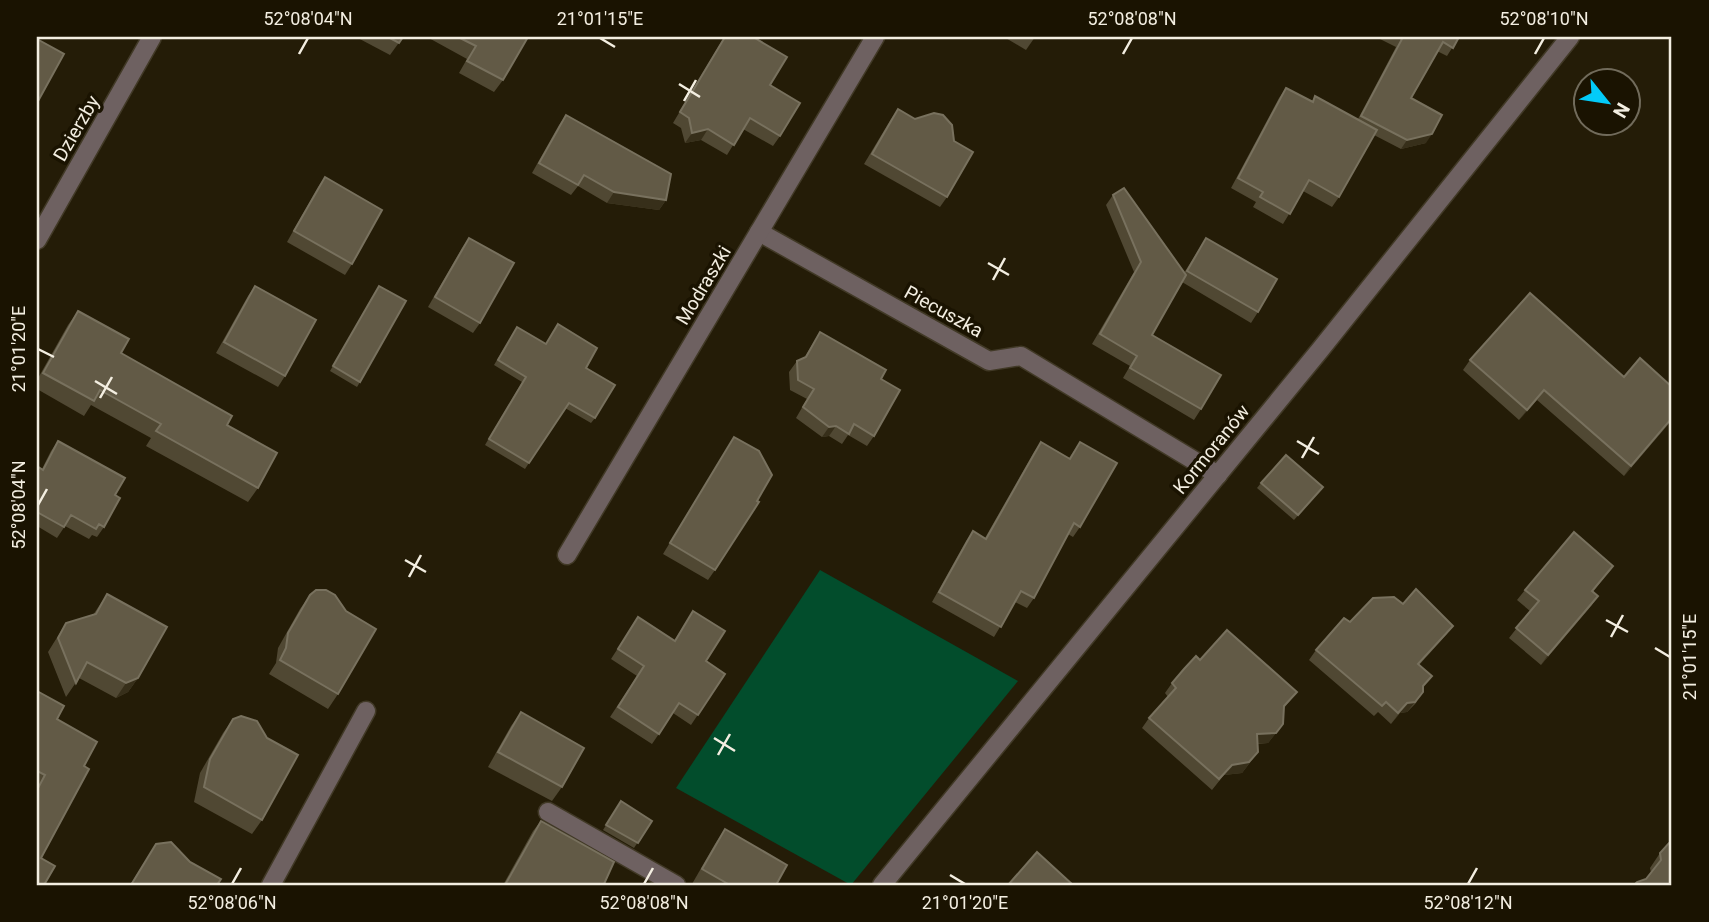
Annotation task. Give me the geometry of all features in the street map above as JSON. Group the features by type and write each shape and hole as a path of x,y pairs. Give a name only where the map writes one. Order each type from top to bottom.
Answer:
{"street":[{"name":"Modraszki","path":"567,555 875,37"},
{"name":"Kormoranów","path":"881,885 1218,475 1570,37"},
{"name":"Dzierzby","path":"37,240 148,38"},
{"name":"Piecuszka","path":"759,232 989,360 1021,356 1218,475"},
{"path":"271,885 366,710"},
{"path":"548,811 677,885"}],"green space":[{"path":"820,570 1018,681 851,885 676,788"}],"building":[{"path":"388,37 403,37 399,43"},
{"path":"458,37 528,37 503,80 467,61 476,46"},
{"path":"725,37 753,37 787,57 770,85 800,103 780,136 750,118 734,145 708,129 692,133 689,118 680,112"},
{"path":"1398,37 1459,37 1453,48 1443,42 1411,98 1442,115 1432,134 1407,140 1361,116 1402,39"},
{"path":"37,39 64,54 37,103"},
{"path":"1286,88 1313,102 1315,96 1377,130 1339,197 1309,180 1290,214 1260,197 1263,192 1238,178"},
{"path":"898,109 915,119 934,113 943,115 952,125 954,141 973,152 947,197 872,154"},
{"path":"566,115 671,174 666,200 614,192 584,175 578,185 539,163"},
{"path":"325,177 382,210 352,264 294,231"},
{"path":"1124,188 1186,275 1152,335 1221,375 1201,409 1130,368 1137,356 1100,334 1141,262 1113,195"},
{"path":"469,238 514,263 480,323 435,297"},
{"path":"1206,238 1277,279 1258,312 1187,271"},
{"path":"255,286 316,320 285,376 224,342"},
{"path":"379,286 406,301 360,382 333,366"},
{"path":"1530,293 1624,377 1640,358 1672,387 1672,418 1631,466 1544,390 1527,410 1470,360"},
{"path":"78,311 129,339 121,353 232,416 227,425 277,453 258,488 156,431 161,424 100,390 94,401 43,373"},
{"path":"558,324 597,348 586,368 615,385 595,418 569,403 529,463 489,439 526,377 498,360 517,327 546,344"},
{"path":"820,332 886,370 881,379 900,390 874,436 854,424 849,434 836,426 829,427 803,407 814,389 798,380 797,361 806,357"},
{"path":"734,437 759,451 772,475 757,501 759,502 715,570 670,543"},
{"path":"58,441 125,478 115,495 120,498 104,527 99,524 96,529 71,515 64,527 37,512 37,466 43,470"},
{"path":"1041,442 1070,459 1080,442 1117,463 1080,527 1074,523 1034,598 1021,591 1001,627 939,592 973,531 986,539"},
{"path":"1286,455 1323,487 1298,515 1261,483"},
{"path":"1574,532 1613,566 1592,591 1598,596 1548,655 1516,628 1539,601 1525,590"},
{"path":"1416,589 1453,626 1418,664 1432,676 1423,686 1423,692 1415,702 1407,703 1398,713 1386,702 1382,706 1316,650 1344,618 1350,622 1373,598 1394,597 1403,604"},
{"path":"316,590 326,590 335,595 346,611 376,629 338,694 280,660 286,648 288,633 310,595"},
{"path":"107,594 167,627 138,678 126,683 87,662 76,683 58,638 66,623 96,614"},
{"path":"693,611 725,631 706,661 725,674 698,715 679,703 659,734 618,707 644,666 618,649 638,617 675,641"},
{"path":"1227,630 1297,692 1284,706 1283,724 1276,733 1257,734 1258,752 1249,762 1232,765 1219,779 1149,718 1176,688 1172,683 1184,669 1196,656 1200,660"},
{"path":"37,691 64,706 57,719 97,742 84,766 89,769 41,858 55,866 44,885 37,885 37,790 45,775 37,771"},
{"path":"521,712 584,748 562,787 498,752"},
{"path":"241,716 257,721 267,738 298,755 262,820 204,787 210,759 233,719"},
{"path":"621,801 652,821 638,843 606,825"},
{"path":"541,821 614,862 605,885 505,885"},
{"path":"725,829 787,865 776,885 730,885 702,869"},
{"path":"171,842 190,862 221,879 217,885 131,885 156,844"},
{"path":"1672,842 1672,885 1634,885 1646,879 1661,860 1660,853"},
{"path":"1037,852 1073,885 1008,885"}]}
